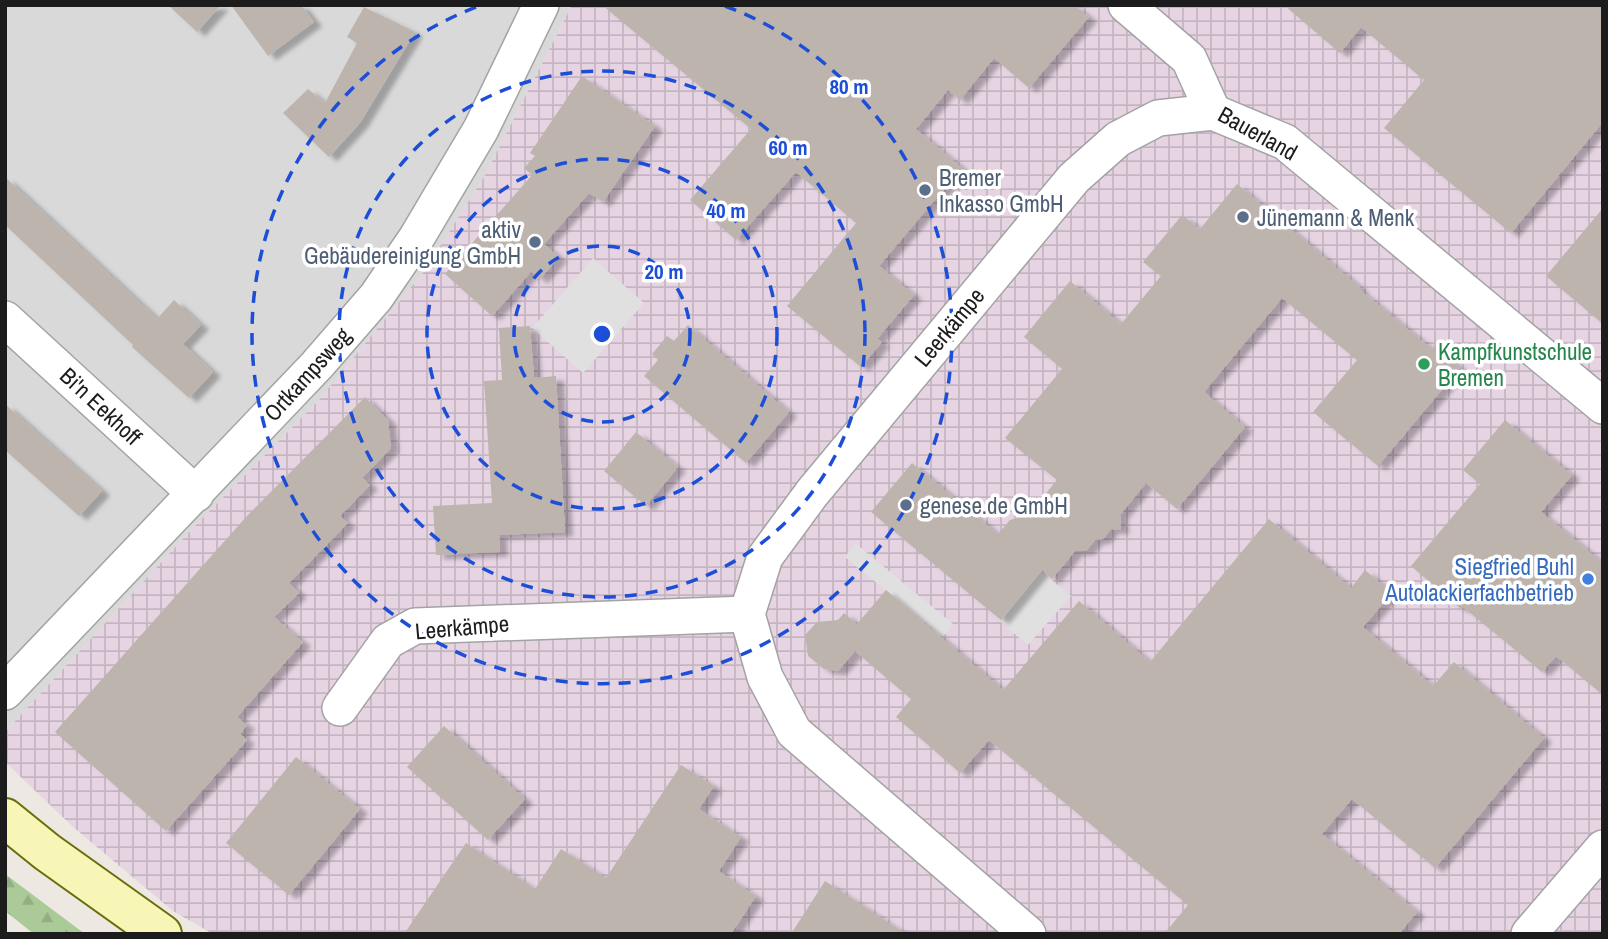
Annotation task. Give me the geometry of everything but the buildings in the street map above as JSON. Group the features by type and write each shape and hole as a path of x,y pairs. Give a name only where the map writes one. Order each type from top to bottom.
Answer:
{"main road":[{"path":"5,818 47,852 162,934"}],"street":[{"name":"Ortkampsweg","path":"5,692 196,494 317,365 376,297 417,237 481,129 541,5"},
{"name":"Bauerland","path":"1126,5 1189,59 1213,112 1285,142 1603,406"},
{"name":"Leerkämpe","path":"340,708 388,640 415,626 747,614 765,557 812,493 1074,178 1118,139 1158,118 1213,112"},
{"name":"Bi'n Eekhoff","path":"5,319 196,494"},
{"path":"747,614 765,677 794,733 1028,934"},
{"path":"1529,934 1603,848"}],"shaded area":[{"path":"5,5 572,5 484,177 425,270 318,401 191,530 5,732"},
{"path":"572,5 1603,5 1603,934 213,934 173,911 72,826 5,762 5,732 191,530 318,401 425,270 484,177"},
{"path":"593,258 644,303 583,373 532,328"},
{"path":"855,543 953,624 943,637 845,557"},
{"path":"1040,570 1071,596 1028,645 997,619"}],"green space":[{"path":"5,874 85,934 34,934 5,911"}],"place":[{"name":"Bremer Inkasso GmbH","path":"925,190"},
{"name":"Jünemann & Menk","path":"1243,217"},
{"name":"aktiv Gebäudereinigung GmbH","path":"535,242"},
{"name":"Kampfkunstschule Bremen","path":"1424,364"},
{"name":"genese.de GmbH","path":"906,505"},
{"name":"Siegfried Buhl Autolackierfachbetrieb","path":"1588,579"}]}
